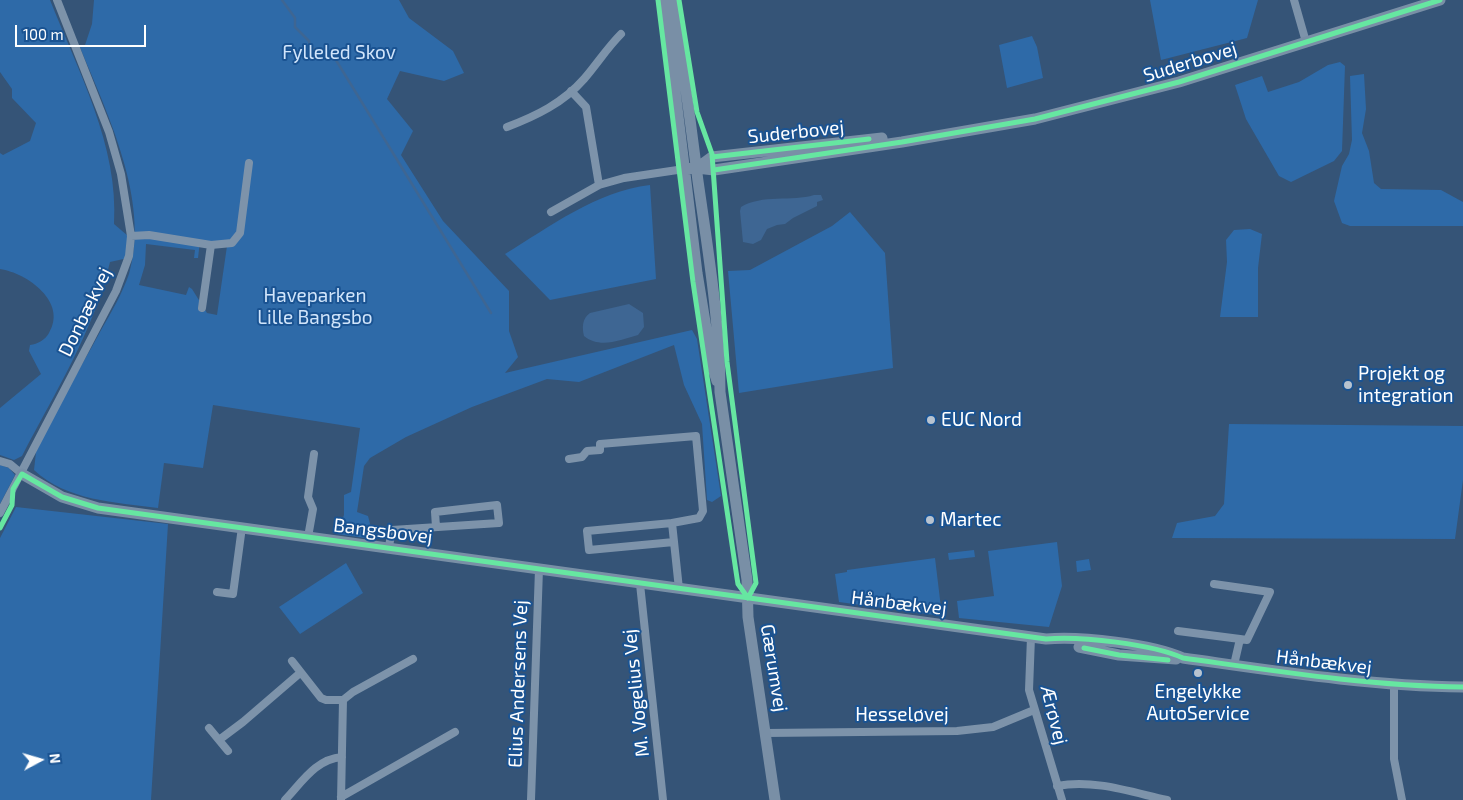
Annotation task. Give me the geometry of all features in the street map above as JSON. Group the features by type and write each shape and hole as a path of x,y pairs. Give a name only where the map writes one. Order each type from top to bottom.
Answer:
{"street":[{"name":"Donbækvej","path":"0,513 116,292 128,258 131,236 121,174 109,132 57,0"},
{"name":"Gærumvej","path":"664,0 684,170 712,365 720,392"},
{"name":"Gærumvej","path":"672,0 710,267 720,364 720,392 748,598 748,617 775,800"},
{"path":"1294,0 1306,42"},
{"name":"Suderbovej","path":"684,170 696,168 714,170 902,142 1036,119 1103,103 1440,0"},
{"path":"507,128 554,106 572,91 621,34"},
{"path":"572,91 585,103 599,185"},
{"path":"131,236 149,236 211,245 232,243 240,233 250,162"},
{"path":"551,212 599,185 624,178 684,170"},
{"path":"202,308 211,245"},
{"path":"570,458 582,458 587,451 600,450 600,444 696,436 703,511 699,518 672,523 587,531 589,550 674,542"},
{"name":"Bangsbovej","path":"308,537 313,509 308,497 314,454"},
{"path":"0,461 10,464 22,474"},
{"name":"Bangsbovej","path":"22,474 62,498 85,505 308,537 390,546 640,584 748,598"},
{"name":"Bangsbovej","path":"390,546 392,530 499,523 497,505 435,512 436,527"},
{"path":"672,523 679,589"},
{"path":"217,592 233,594 242,527"},
{"name":"Elius Andersens Vej","path":"530,800 539,569"},
{"name":"M. Vogelius Vej","path":"640,584 663,800"},
{"path":"1178,631 1246,640 1270,592 1214,584"},
{"name":"Hånbækvej","path":"748,598 956,625 1046,639 1063,638 1123,644 1172,653 1183,658 1234,666 1394,685 1463,687"},
{"name":"Ærøvej","path":"1031,637 1028,673 1034,710 1062,800"},
{"path":"1234,666 1240,639"},
{"path":"292,661 321,698 326,700 342,700 413,659"},
{"path":"219,740 300,673"},
{"path":"1394,685 1394,749 1402,800"},
{"path":"341,799 342,700"},
{"name":"Hesseløvej","path":"766,733 958,731 993,727 1034,710"},
{"path":"209,728 228,751"},
{"path":"341,799 455,732"},
{"path":"285,800 308,775 328,758 342,757"},
{"path":"1057,786 1081,783 1096,784 1167,800"}],"green space":[{"path":"0,0 50,0 84,82 103,138 110,166 114,195 114,224 128,236 128,258 110,262 94,313 72,362 22,456 14,460 0,455 0,408 41,374 29,351 30,345 41,341 49,333 53,322 53,310 49,300 42,291 32,283 22,276 0,269 0,153 3,155 30,141 36,123 12,98 12,89 0,72"},
{"path":"94,0 399,0 409,18 453,51 464,73 444,81 400,71 387,99 413,131 401,155 443,221 509,291 509,331 518,357 505,373 692,330 697,339 721,496 712,502 707,500 702,424 684,385 674,345 579,382 547,379 472,407 406,437 370,458 364,466 357,512 368,516 372,531 365,538 337,534 344,515 344,495 351,492 360,428 213,405 203,468 164,463 158,508 109,502 76,494 47,480 34,470 36,452 59,406 120,296 129,274 134,246 134,217 130,187 122,157 101,98 79,45 85,45 92,24","holes":["200,241 227,246 217,315 207,313 189,287 186,295 139,285 145,265 146,244 195,250 194,258 198,258"]},
{"path":"1150,0 1258,0 1247,38 1161,60"},
{"path":"1032,36 1037,47 1043,78 1007,88 999,45"},
{"path":"1340,62 1345,66 1342,151 1334,161 1291,182 1279,176 1246,119 1235,85 1262,76 1268,92 1299,82 1328,65"},
{"path":"1364,74 1366,109 1362,133 1369,151 1374,183 1381,189 1441,190 1463,202 1463,226 1350,226 1342,223 1334,201 1342,166 1349,154 1352,140 1350,76"},
{"path":"650,185 656,279 550,300 505,254 592,203 630,189"},
{"path":"850,212 885,253 893,368 739,393 728,271 750,270 832,226"},
{"path":"1250,229 1262,234 1258,268 1258,317 1220,317 1227,262 1226,240 1234,230"},
{"path":"1229,424 1463,426 1463,480 1455,539 1172,538 1177,523 1215,516 1224,504"},
{"path":"0,465 9,468 15,475 0,504"},
{"path":"16,507 168,524 151,800 0,800 0,538"},
{"path":"1057,542 1062,586 1049,627 959,618 957,601 994,596 988,551"},
{"path":"974,550 975,557 949,560 948,553"},
{"path":"935,558 942,616 839,602 835,574 847,572 847,570"},
{"path":"1089,559 1091,570 1077,572 1076,561"},
{"path":"346,563 363,593 300,634 279,607"}],"shaded area":[{"path":"821,195 823,200 817,202 817,206 785,224 767,229 761,240 753,244 743,242 741,207 749,203 768,199"},
{"path":"629,304 643,313 644,327 638,335 603,343 590,340 584,336 583,323 590,313"}],"waterway":[{"path":"282,0 295,18 295,27 309,41 310,48 331,52 491,313"}],"cycle path":[{"path":"658,0 693,282 737,578 738,584 748,598"},
{"path":"679,0 697,112 712,154 727,362 756,583 748,598"},
{"path":"714,170 902,142 1035,119 1179,82 1440,0"},
{"path":"712,157 869,139"},
{"path":"0,528 12,505 13,489 22,474 62,497 98,508 1046,639 1061,638 1116,642 1170,653 1183,658 1288,673 1393,684 1463,687"},
{"path":"1084,648 1119,655 1168,660"}],"place":[{"name":"Projekt og integration","path":"1348,385"},
{"name":"EUC Nord","path":"931,420"},
{"name":"Martec","path":"930,520"},
{"name":"Engelykke AutoService","path":"1198,673"}],"park label":[{"name":"Fylleled Skov","path":"339,53"},
{"name":"Haveparken Lille Bangsbo","path":"315,307"}]}
